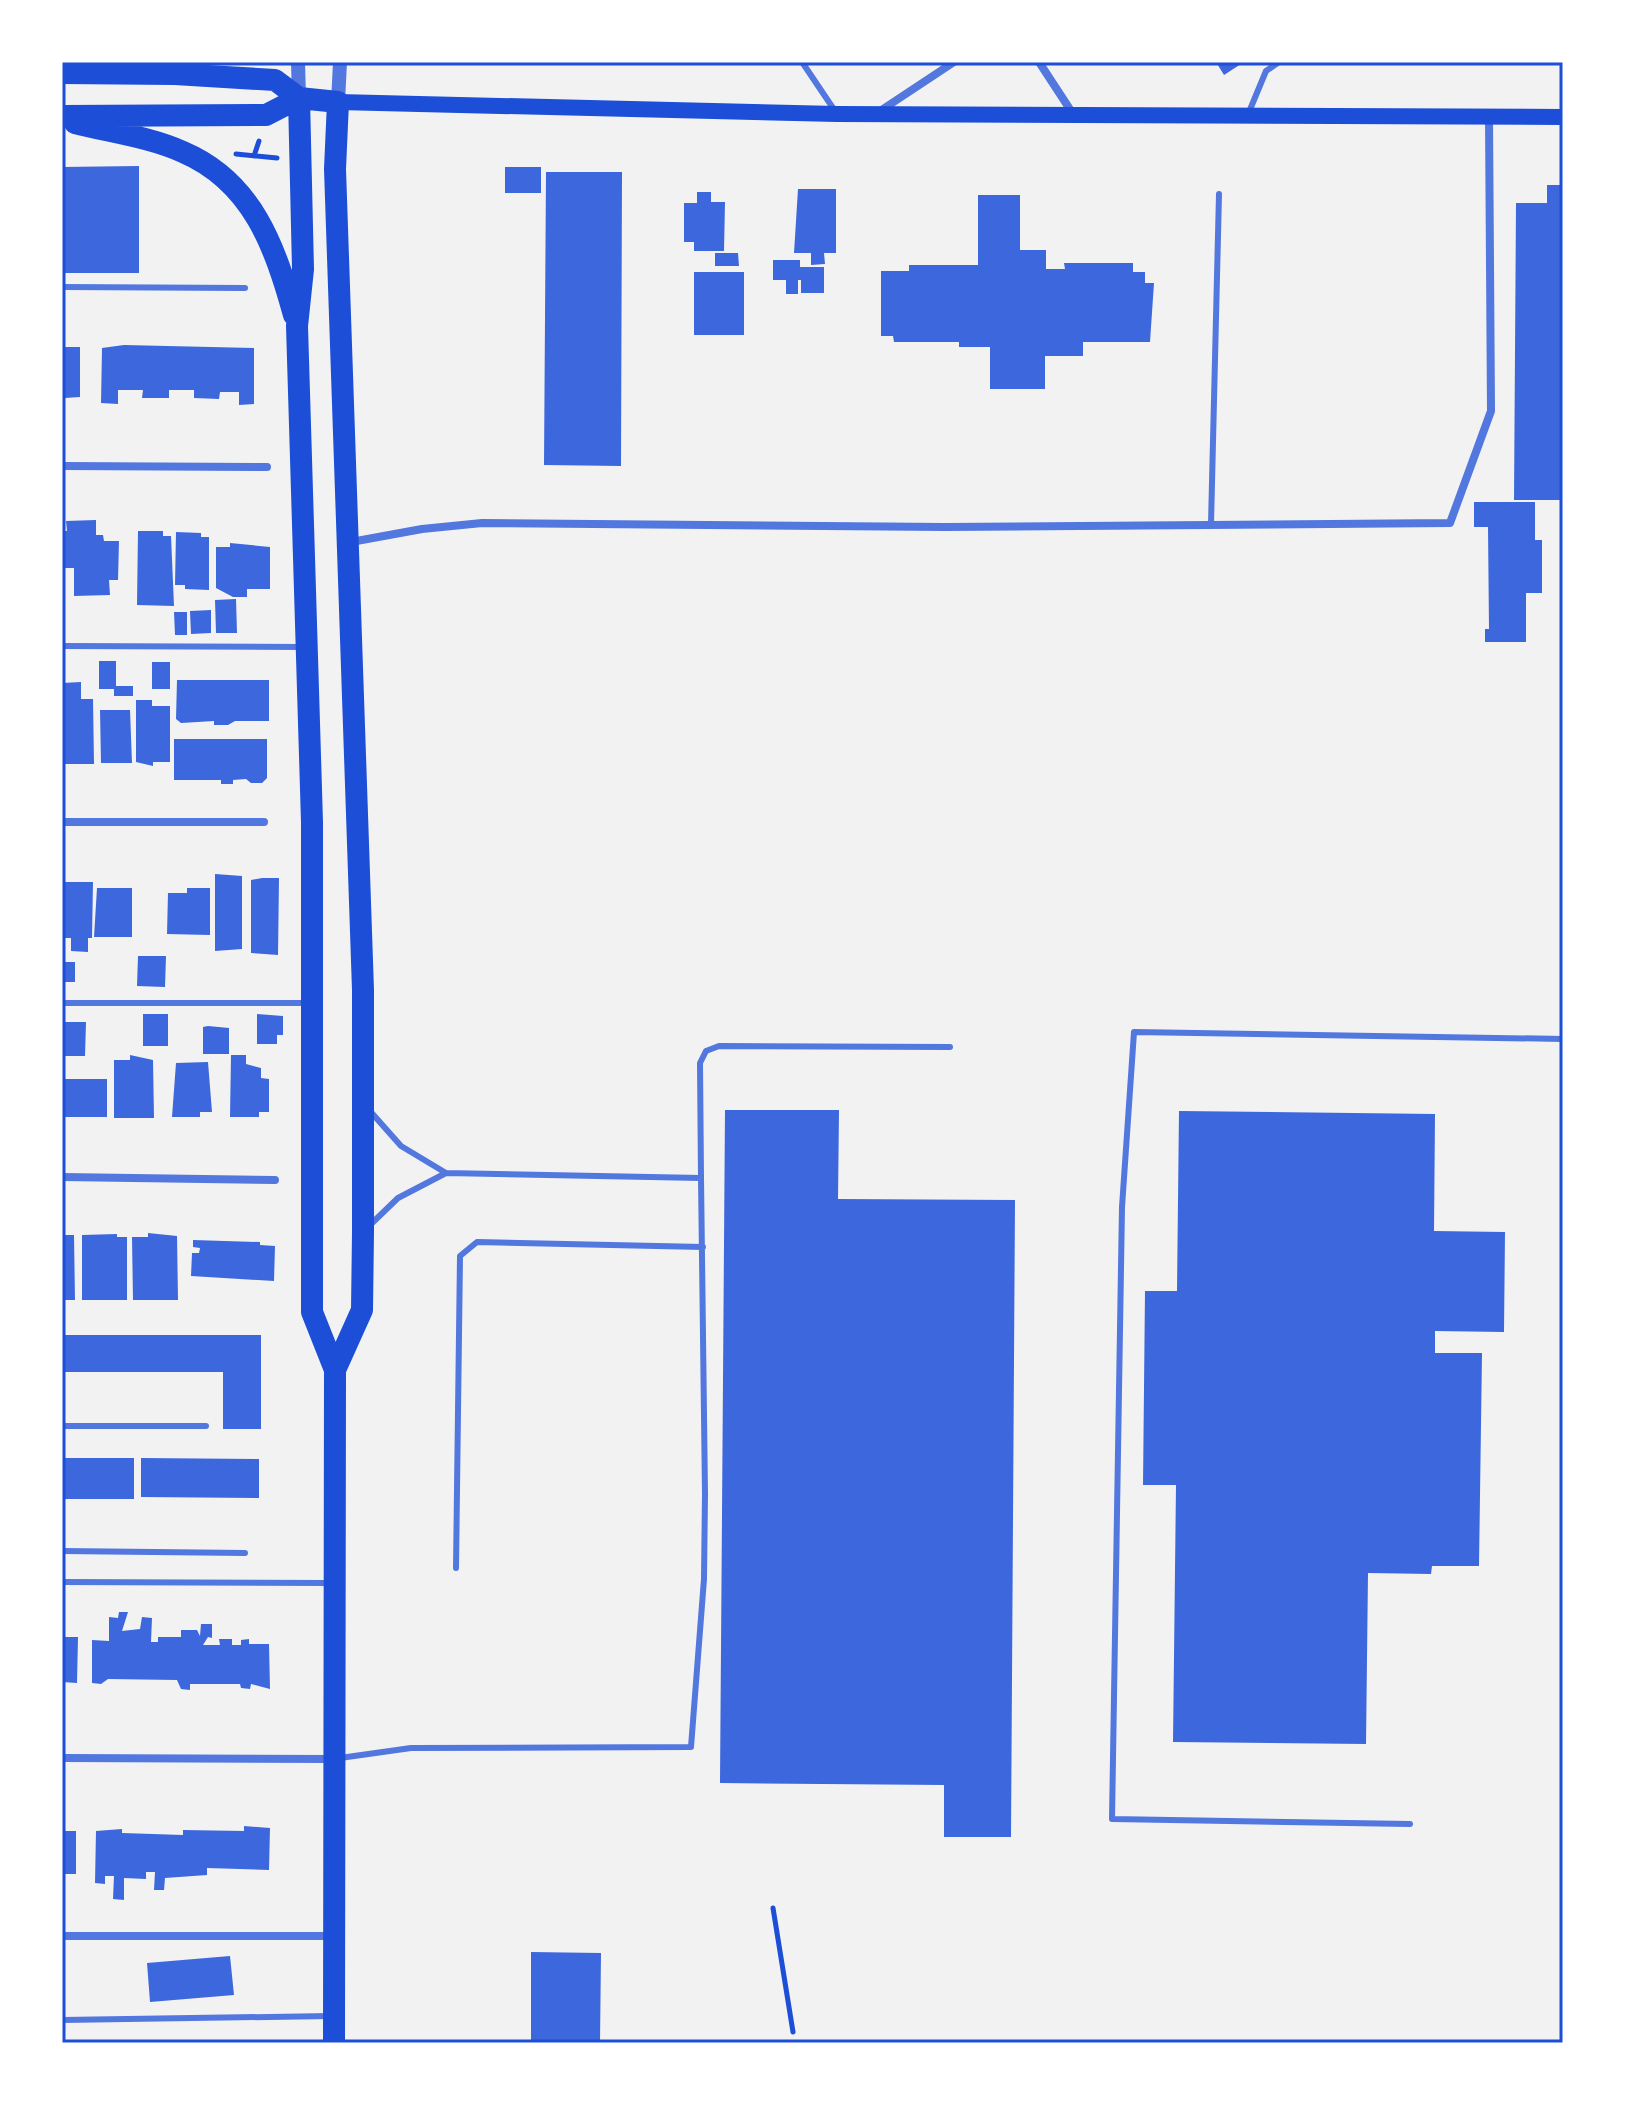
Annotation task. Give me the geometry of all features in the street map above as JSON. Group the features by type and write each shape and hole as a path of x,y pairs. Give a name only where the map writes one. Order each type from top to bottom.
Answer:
{"highway":[{"path":"175,74 213,62"},
{"path":"62,73 175,74 275,80 299,98 338,102 335,169 363,990 363,1232 362,1310 335,1370"},
{"path":"62,118 266,115 299,98"},
{"path":"299,98 303,269 297,326 307,647 312,1312 335,1370 337,1759 334,2043"},
{"path":"62,118 181,151 211,166 248,202 265,228 297,326"}],"main road":[{"path":"338,102 837,114 1563,117"}],"street":[{"path":"298,62 299,98"},
{"path":"338,102 340,62"},
{"path":"876,113 954,62"},
{"path":"1039,62 1073,114"},
{"path":"346,543 422,529 482,523 929,527 1450,523 1491,411 1489,116"},
{"path":"62,466 267,467"},
{"path":"62,822 264,822"},
{"path":"62,1177 275,1180"},
{"path":"62,1758 337,1759"},
{"path":"62,1936 336,1936"}],"lane":[{"path":"802,62 837,114"},
{"path":"1247,116 1266,71 1279,62"},
{"path":"1211,524 1219,194"},
{"path":"62,287 245,288"},
{"path":"62,646 307,647"},
{"path":"62,1003 312,1003"},
{"path":"1410,1824 1112,1819 1122,1207 1134,1032 1563,1039"},
{"path":"337,1759 411,1748 691,1747 704,1579 700,1063 706,1051 719,1046 950,1047"},
{"path":"363,1101 401,1146 446,1173"},
{"path":"363,1232 398,1198 446,1173 701,1178"},
{"path":"456,1568 460,1256 477,1242 703,1247"},
{"path":"62,1426 206,1426"},
{"path":"62,1551 245,1553"},
{"path":"62,1582 337,1583"},
{"path":"62,2020 335,2016"}],"path":[{"path":"254,156 259,141"},
{"path":"223,153 283,158"},
{"path":"773,1908 793,2032"}],"building":[{"path":"1216,62 1244,62 1224,75"},
{"path":"139,166 139,273 62,273 62,167"},
{"path":"505,167 541,167 541,193 505,193"},
{"path":"546,172 622,172 621,466 544,465"},
{"path":"1547,185 1563,185 1563,500 1514,500 1516,203 1547,203"},
{"path":"798,189 836,189 836,253 824,253 825,264 811,265 811,253 794,253"},
{"path":"697,192 711,192 711,202 725,202 724,251 694,251 694,242 684,242 684,203 697,203"},
{"path":"978,195 1020,195 1020,250 1046,250 1046,269 1065,269 1064,263 1133,263 1133,272 1145,272 1145,283 1154,283 1150,342 1083,342 1083,356 1045,356 1045,389 990,389 990,347 959,347 959,342 894,342 893,336 881,336 881,271 909,271 909,265 978,265"},
{"path":"715,253 738,253 739,266 715,266"},
{"path":"773,260 800,260 800,267 824,267 824,293 801,293 801,280 798,280 798,294 786,294 786,280 773,280"},
{"path":"694,272 744,272 744,335 694,335"},
{"path":"124,345 254,348 254,404 239,405 239,392 220,392 219,399 194,398 194,390 169,390 169,398 142,398 143,390 118,390 118,404 101,403 102,348"},
{"path":"62,347 80,347 80,397 65,398"},
{"path":"1474,502 1535,502 1535,540 1542,540 1542,593 1526,593 1526,642 1485,642 1485,629 1489,629 1488,527 1474,527"},
{"path":"96,520 96,535 103,535 104,541 119,541 118,580 109,580 110,595 74,596 74,568 62,568 62,531 67,531 66,521"},
{"path":"138,531 163,531 163,536 171,536 174,606 137,605"},
{"path":"176,532 201,533 201,537 209,537 209,590 185,589 185,585 175,585"},
{"path":"230,543 270,547 270,589 247,589 247,597 233,597 216,588 216,547 230,547"},
{"path":"236,599 237,633 216,633 215,600"},
{"path":"211,610 211,633 191,634 190,611"},
{"path":"174,612 187,612 187,635 175,635"},
{"path":"99,661 116,661 116,686 133,686 133,696 114,696 114,689 99,689"},
{"path":"152,662 170,662 170,689 152,689"},
{"path":"177,680 269,680 269,721 235,721 228,725 214,725 214,721 181,723 176,719"},
{"path":"81,682 81,699 93,699 94,764 62,764 62,683"},
{"path":"136,700 152,700 152,706 170,706 170,762 153,762 153,766 136,762"},
{"path":"100,710 130,710 132,763 101,763"},
{"path":"174,739 267,739 267,778 262,783 251,783 246,779 233,780 233,784 221,784 221,780 174,780"},
{"path":"215,874 242,876 242,949 215,951"},
{"path":"279,878 278,955 251,953 251,880"},
{"path":"62,882 93,882 92,938 88,938 88,952 71,951 71,938 62,938"},
{"path":"97,888 132,888 132,937 94,937"},
{"path":"187,888 210,888 210,935 167,934 168,893 187,893"},
{"path":"138,956 166,956 165,987 137,986"},
{"path":"62,962 75,962 75,982 62,982"},
{"path":"143,1014 168,1014 168,1046 143,1046"},
{"path":"257,1014 283,1016 283,1035 277,1035 277,1044 257,1044"},
{"path":"65,1022 86,1022 85,1056 64,1056"},
{"path":"203,1027 229,1028 229,1054 203,1054"},
{"path":"130,1055 153,1060 154,1118 114,1118 114,1060 130,1060"},
{"path":"231,1055 246,1055 246,1064 261,1068 261,1078 269,1079 269,1112 259,1112 259,1117 230,1117"},
{"path":"208,1062 212,1112 200,1112 200,1117 172,1117 176,1063"},
{"path":"65,1079 107,1079 107,1117 65,1117"},
{"path":"725,1110 839,1110 838,1199 1015,1200 1011,1837 944,1837 944,1785 720,1783"},
{"path":"1179,1111 1435,1114 1434,1231 1505,1232 1504,1332 1435,1331 1435,1353 1482,1353 1479,1566 1432,1566 1431,1574 1368,1573 1366,1744 1173,1742 1176,1485 1143,1485 1145,1291 1177,1291"},
{"path":"148,1233 177,1236 178,1300 133,1300 132,1237 148,1237"},
{"path":"117,1234 117,1237 127,1237 127,1300 82,1300 82,1235"},
{"path":"62,1235 74,1235 75,1300 62,1300"},
{"path":"193,1240 260,1242 260,1245 275,1246 274,1281 191,1276 192,1253 199,1253 200,1248 193,1247"},
{"path":"62,1335 261,1335 261,1429 223,1429 223,1372 62,1372"},
{"path":"62,1458 134,1458 134,1499 62,1499"},
{"path":"141,1458 259,1459 259,1498 141,1497"},
{"path":"119,1612 128,1612 122,1631 140,1629 142,1617 152,1618 151,1642 158,1642 158,1637 181,1637 181,1630 197,1630 200,1636 201,1624 212,1624 212,1638 208,1637 203,1645 220,1645 219,1639 232,1639 232,1645 241,1645 241,1640 249,1639 249,1644 269,1644 270,1689 251,1684 250,1689 241,1688 240,1684 190,1684 190,1690 181,1689 177,1680 108,1679 101,1684 92,1683 92,1640 109,1641 109,1617 118,1618"},
{"path":"62,1637 78,1637 77,1683 62,1682"},
{"path":"244,1826 270,1828 269,1870 207,1868 207,1875 165,1878 164,1890 154,1890 155,1872 146,1872 146,1879 124,1878 124,1900 113,1899 114,1876 105,1876 105,1884 95,1883 96,1831 122,1829 122,1833 183,1835 183,1830 244,1831"},
{"path":"62,1831 76,1831 76,1874 62,1874"},
{"path":"531,1952 601,1953 600,2043 531,2043"},
{"path":"230,1956 234,1995 150,2002 147,1963"}]}
